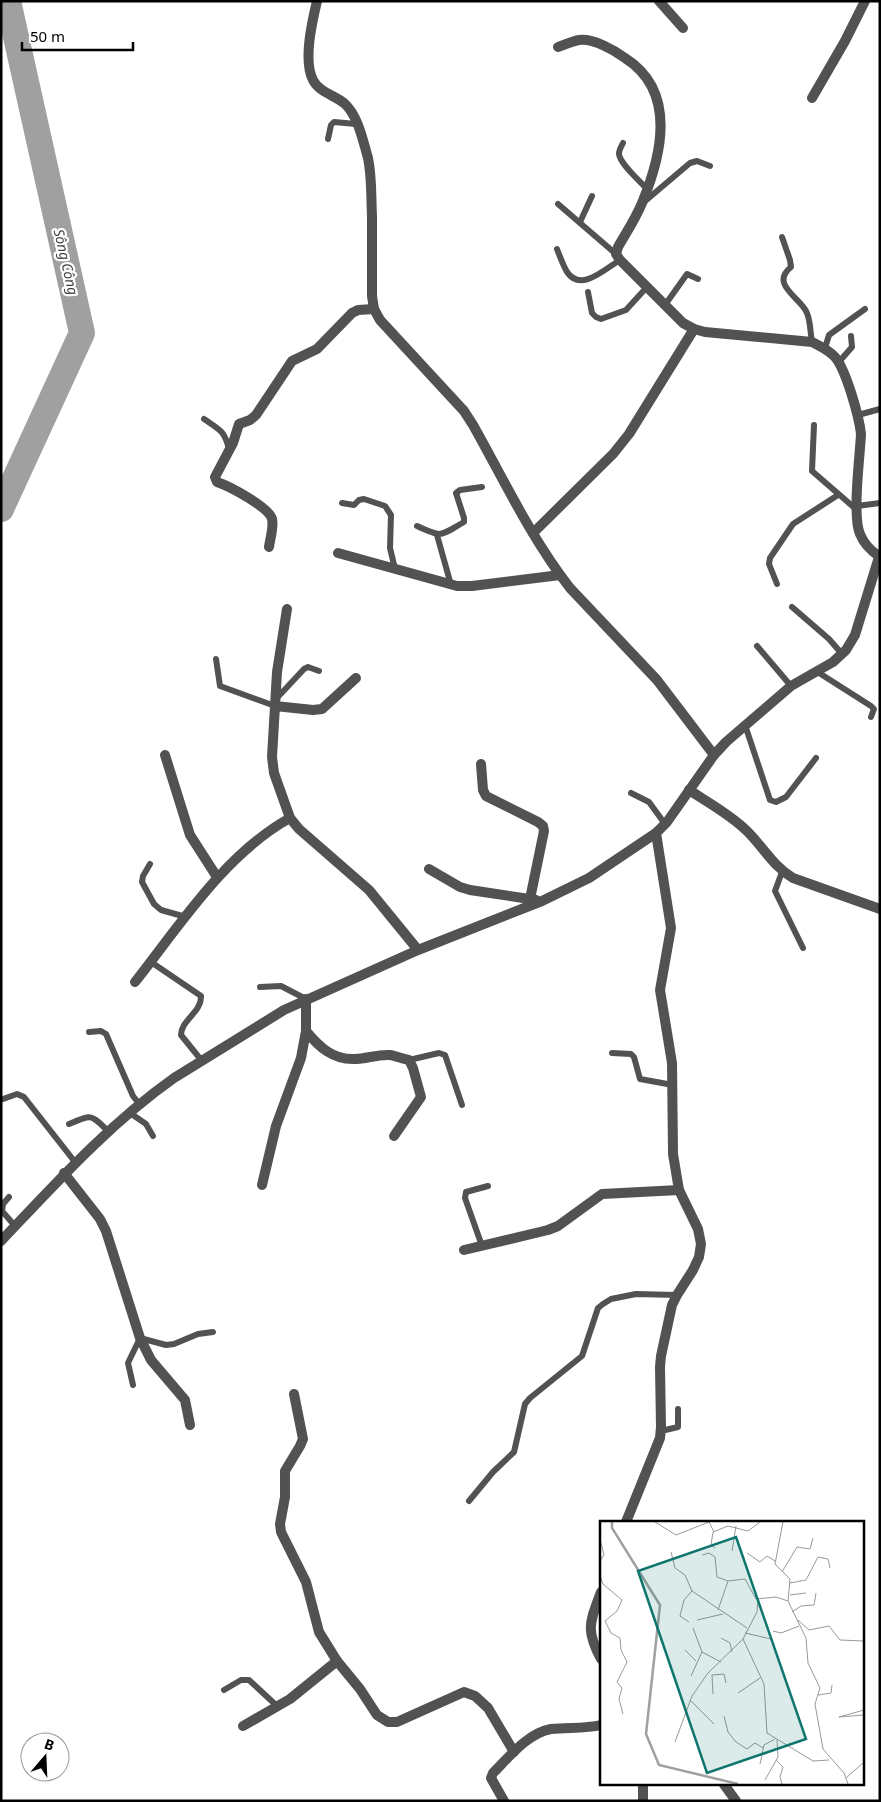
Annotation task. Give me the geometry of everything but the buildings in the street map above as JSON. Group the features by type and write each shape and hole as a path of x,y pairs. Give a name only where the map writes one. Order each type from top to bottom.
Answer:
{"street":[{"path":"317,1 309,42 311,74 314,82 320,88 349,108 368,159 374,309 380,320 464,411 533,533 560,575 570,588 658,680 714,755"},
{"path":"659,1 683,28"},
{"path":"812,98 845,41 864,1"},
{"path":"1,1241 64,1173 108,1132 166,1084 202,1061 284,1010 306,999 418,950 542,901 589,878 656,833 665,824 714,755 745,725 791,686 833,662 842,654 855,635 880,557 868,548 860,534 857,508 860,434 858,415 835,357 825,348 812,342 705,332 694,329 683,322 665,305 618,257 618,247 642,204 654,166 659,142 661,115 657,96 648,78 633,63 600,44 581,40 558,47"},
{"path":"269,547 272,520 268,512 227,486 216,482 215,476 239,424 250,420 256,415 292,361 317,349 352,313 358,310 374,309"},
{"path":"533,533 613,454 629,434 694,329"},
{"path":"338,553 450,585 472,586 560,575"},
{"path":"287,609 277,672 272,757 274,773 290,818 299,829 369,890 418,950"},
{"path":"275,703 313,710 322,709 356,678"},
{"path":"165,756 191,838 218,877"},
{"path":"481,764 482,790 486,796 543,826 544,831 530,899"},
{"path":"689,790 738,822 782,872 793,878 880,909"},
{"path":"135,982 218,877 267,832 290,818"},
{"path":"626,1521 656,1450 661,1431 660,1367 672,1305 693,1270 699,1257 701,1244 698,1229 679,1190 673,1154 671,1050 660,990 671,928 656,833"},
{"path":"430,869 460,887 470,890 542,901"},
{"path":"262,1185 276,1126 301,1058 306,1031 306,999"},
{"path":"306,1031 317,1045 329,1053 342,1058 355,1059 391,1055 409,1060 421,1097 394,1136"},
{"path":"64,1173 100,1219 106,1231 140,1338 151,1360 186,1400 190,1425"},
{"path":"464,1250 558,1226 602,1194 679,1190"},
{"path":"294,1394 303,1439 285,1471 285,1496 280,1524 281,1532 306,1582 319,1632 337,1661 360,1689 377,1715 388,1722 397,1722 464,1692 475,1696 488,1708 514,1752"},
{"path":"600,1595 592,1618 590,1631 592,1643 600,1657"},
{"path":"243,1726 300,1693 337,1661"},
{"path":"504,1801 491,1778 493,1773 514,1752 542,1732 552,1729 600,1725"},
{"path":"643,1784 643,1801"},
{"path":"724,1784 736,1801"}],"lane":[{"path":"328,139 334,122 356,124"},
{"path":"623,143 619,156 623,163 647,188"},
{"path":"642,204 690,163 697,161 710,166"},
{"path":"580,222 592,196"},
{"path":"557,249 568,273 581,280 591,279 618,257 558,204"},
{"path":"782,237 791,267 783,277 784,284 806,311 812,342"},
{"path":"665,305 687,274 698,279"},
{"path":"588,292 592,313 601,319 626,310 647,287"},
{"path":"825,348 829,335 865,309"},
{"path":"838,363 852,347 851,336"},
{"path":"858,415 880,409"},
{"path":"204,419 226,436 229,449"},
{"path":"814,425 812,471 838,495 857,508 880,503"},
{"path":"417,526 437,535 464,522 456,493 460,490 482,487"},
{"path":"777,584 769,564 770,558 793,524 838,495"},
{"path":"342,503 354,505 359,500 364,499 385,506 391,515 390,548 395,569"},
{"path":"437,535 450,585"},
{"path":"792,606 829,639 842,654"},
{"path":"757,646 791,686"},
{"path":"216,659 220,686 275,703 304,669 308,667 319,670"},
{"path":"816,672 871,706 874,709 871,717"},
{"path":"745,725 770,800 776,802 786,797 816,758"},
{"path":"631,793 649,802 665,824"},
{"path":"150,864 143,876 142,882 154,904 161,910 186,917"},
{"path":"782,872 775,891 803,948"},
{"path":"151,962 201,996 201,1002 184,1025 181,1035 202,1061"},
{"path":"260,987 281,986 306,999"},
{"path":"88,1032 101,1031 106,1034 133,1096 140,1105"},
{"path":"409,1060 439,1053 445,1055 462,1105"},
{"path":"612,1053 631,1054 634,1057 640,1079 672,1086"},
{"path":"3,1099 17,1094 24,1097 75,1162"},
{"path":"130,1114 146,1124 153,1136"},
{"path":"69,1124 92,1116 108,1132"},
{"path":"482,1246 465,1198 466,1192 488,1186"},
{"path":"9,1196 3,1204 2,1211 15,1226"},
{"path":"469,1501 493,1472 514,1452 525,1404 582,1356 598,1308 611,1299 636,1294 677,1295"},
{"path":"133,1384 128,1363 140,1338 166,1345 174,1344 198,1334 213,1332"},
{"path":"661,1431 678,1427 678,1409"},
{"path":"224,1690 241,1680 248,1680 277,1706"}],"waterway":[{"name":"Sông Công","path":"1,509 82,333 8,1"}]}
